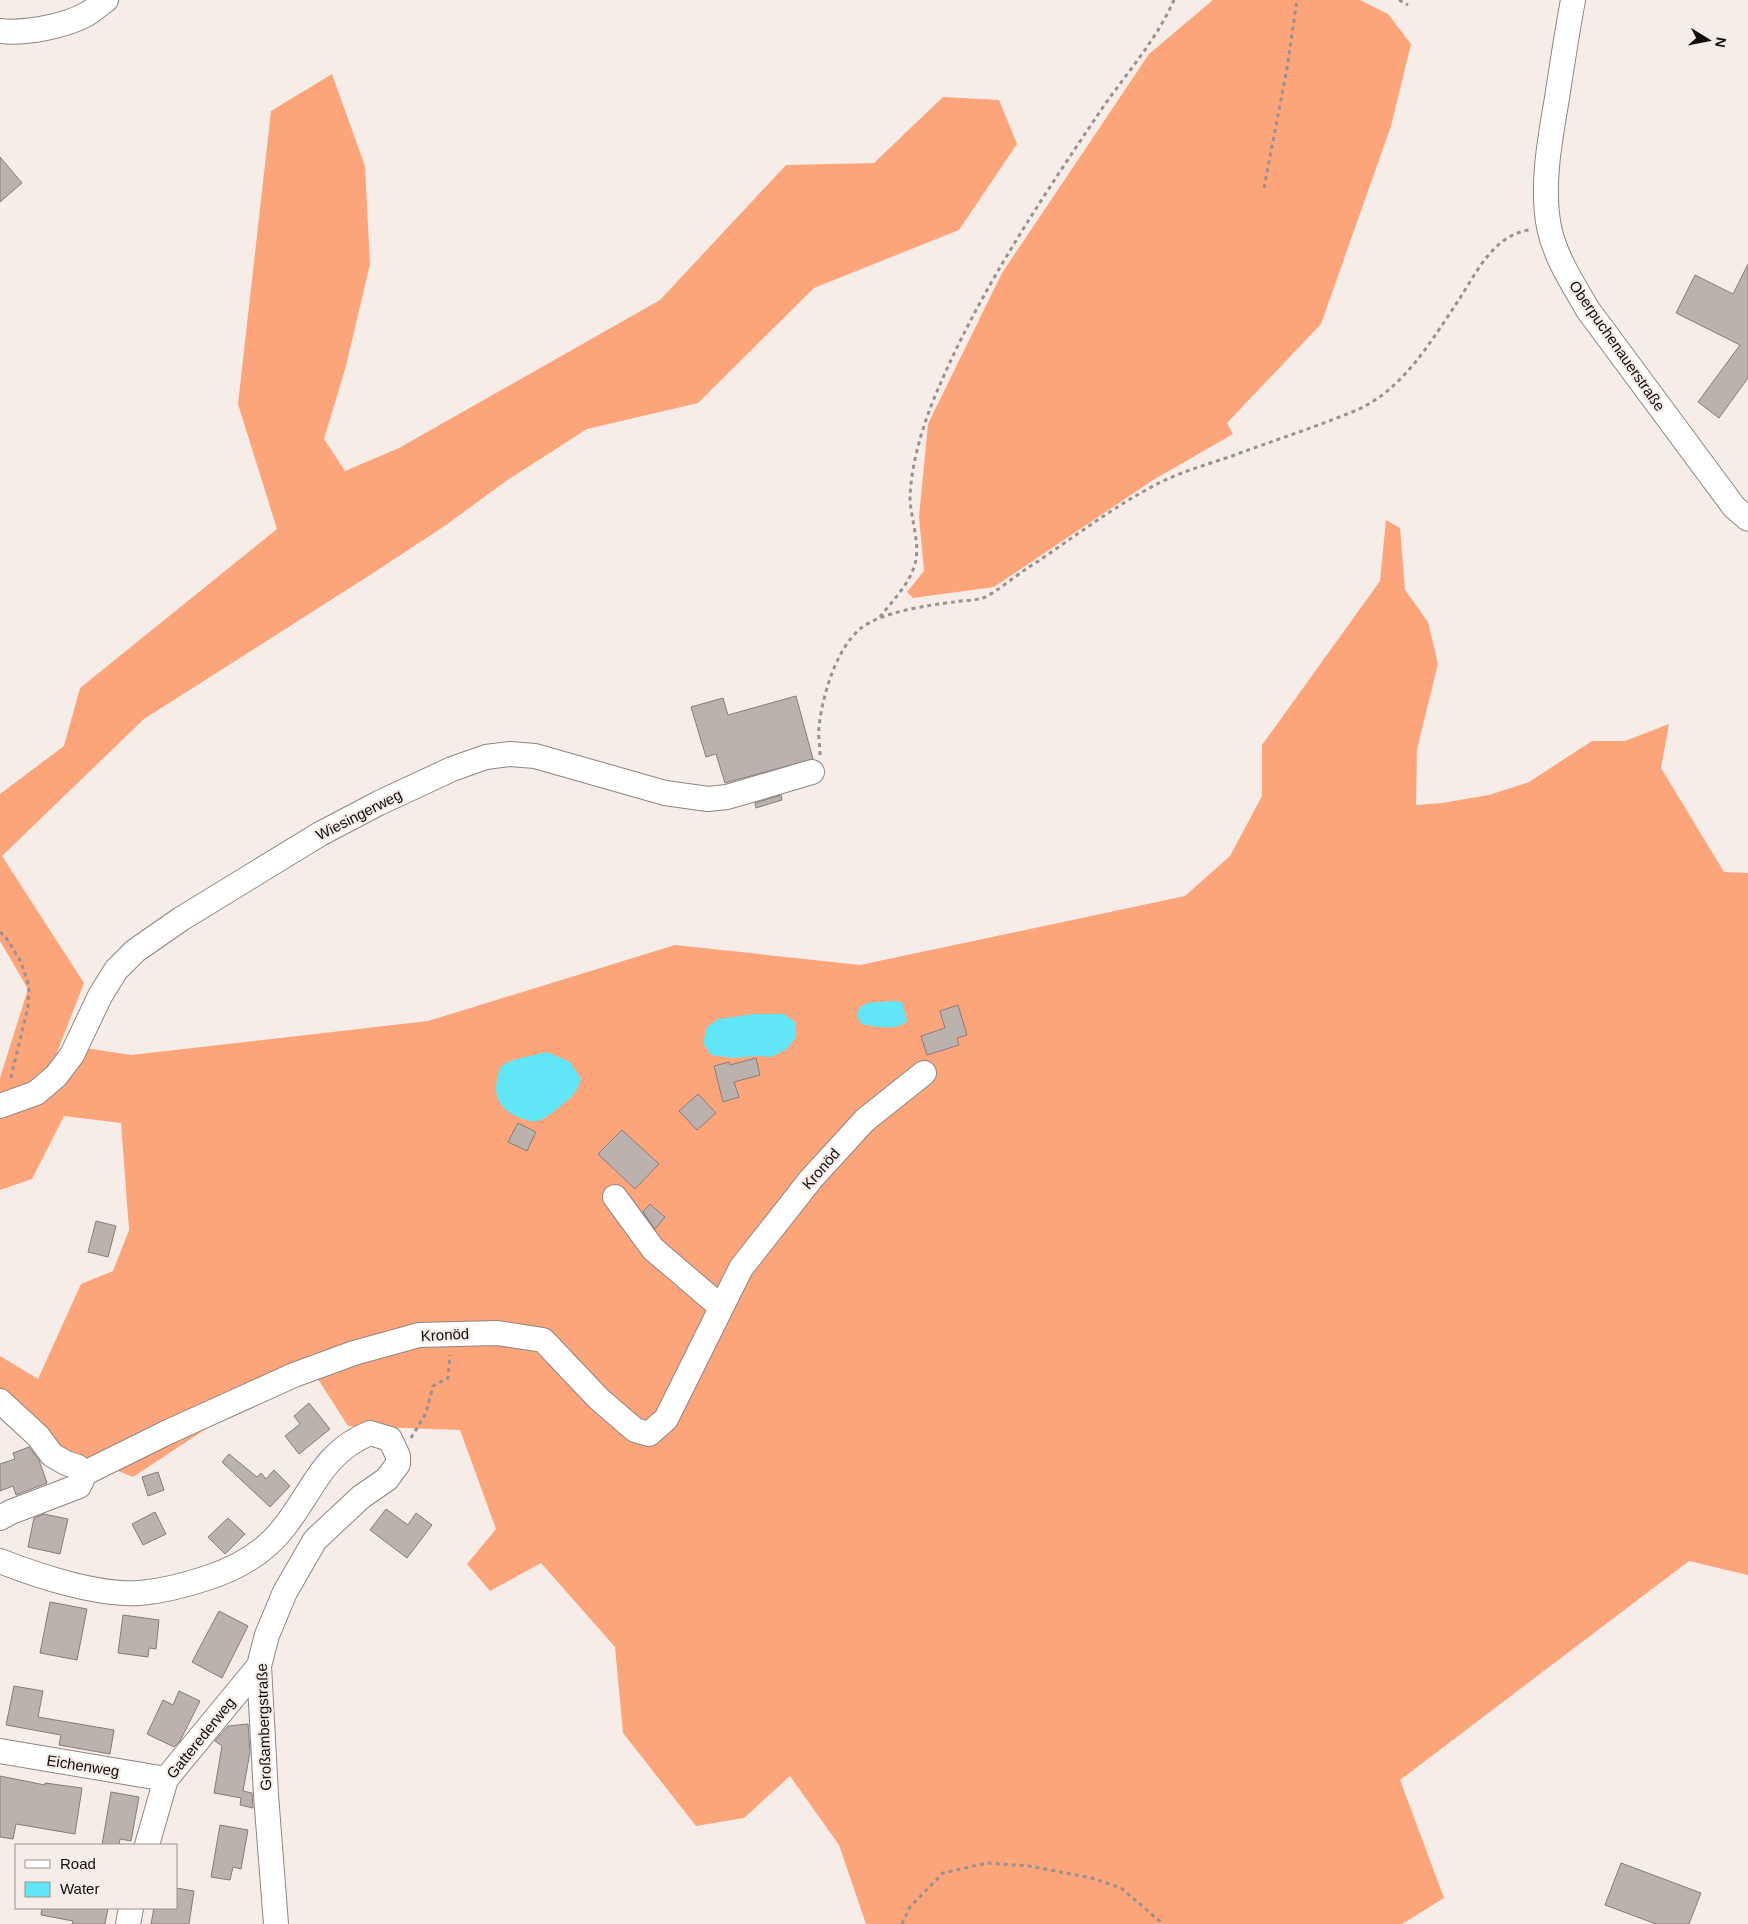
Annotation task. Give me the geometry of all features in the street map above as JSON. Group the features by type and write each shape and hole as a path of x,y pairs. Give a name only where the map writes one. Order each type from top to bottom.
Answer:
{"street":[{"path":"0,31 10,32 46,28 86,14 106,0"},
{"name":"Oberpuchenauerstraße","path":"1572,0 1548,152 1546,184 1549,227 1556,250 1568,276 1588,310 1734,507 1748,519"},
{"name":"Wiesingerweg","path":"1,1106 36,1092 56,1076 72,1055 100,996 116,970 135,951 180,919 320,834 379,803 452,769 486,757 510,754 535,756 664,793 708,799 728,797 812,772"},
{"name":"Kronöd","path":"85,1472 294,1375 354,1353 419,1335 497,1333 543,1340 599,1399 635,1430 649,1434 666,1419 741,1268 811,1179 865,1120 924,1073"},
{"path":"615,1197 653,1249 721,1307"},
{"path":"0,1400 38,1436 52,1455 66,1463 78,1466 85,1472 79,1486 0,1518"},
{"path":"0,1561 32,1573 109,1591 139,1593 172,1588 228,1571 253,1558 285,1527 328,1463 342,1448 354,1439 370,1433 390,1439 398,1456"},
{"name":"Großambergstraße","path":"276,1924 259,1666 267,1635 276,1610 315,1540 361,1497 387,1479 398,1464 398,1456"},
{"name":"Gatterederweg","path":"147,1844 166,1779 259,1666"},
{"name":"Eichenweg","path":"0,1751 56,1762 166,1779"},
{"path":"128,1924 131,1909"}],"path":[{"path":"880,617 902,588 914,568 917,550 910,495 914,467 920,443 942,380 965,333 1011,250 1102,108 1151,40 1174,0"},
{"path":"1264,188 1288,68 1297,0"},
{"path":"1399,0 1408,5"},
{"path":"812,772 819,763 818,730 828,686 842,652 859,629 880,617 936,604 983,598 1118,507 1162,482 1204,465 1311,429 1364,408 1386,392 1406,373 1453,308 1487,254 1504,241 1523,231 1549,227"},
{"path":"0,932 7,939 21,962 29,986 28,1007 1,1106"},
{"path":"398,1456 426,1413 433,1386 448,1378 451,1353 446,1335"},
{"path":"902,1924 910,1907 943,1872 987,1864 1028,1866 1092,1878 1122,1888 1163,1924"}],"shaded area":[{"path":"1213,0 1360,0 1388,14 1411,44 1391,126 1321,324 1227,423 1233,434 1153,480 994,587 913,598 907,592 924,571 919,517 928,424 1002,273 1149,54"},
{"path":"332,74 365,166 370,264 346,366 324,439 345,471 399,448 660,300 786,165 874,163 943,97 999,100 1017,144 959,230 814,288 698,403 587,429 506,481 446,525 370,575 144,719 2,856 84,983 51,1068 25,1091 0,1098 0,1078 28,989 0,941 0,794 64,746 80,688 277,529 238,404 271,111"},
{"path":"1386,520 1400,528 1405,590 1428,622 1438,664 1417,749 1416,805 1442,803 1489,795 1529,782 1592,741 1625,741 1669,724 1661,768 1724,872 1748,873 1748,1575 1689,1561 1400,1780 1444,1898 1402,1924 866,1924 839,1845 790,1776 744,1818 696,1826 623,1733 615,1647 541,1563 490,1591 467,1564 496,1529 460,1430 348,1426 307,1362 133,1477 61,1448 0,1392 0,1356 38,1379 81,1284 113,1271 129,1230 121,1123 64,1116 32,1179 0,1190 0,1119 54,1089 85,1048 131,1055 428,1021 675,945 860,965 1185,896 1230,856 1262,796 1262,745 1380,581"}],"water":[{"path":"902,1002 907,1021 891,1027 861,1024 857,1016 859,1008 867,1003"},
{"path":"755,1014 784,1014 796,1023 796,1037 787,1049 771,1057 733,1058 711,1055 703,1043 707,1027 718,1019"},
{"path":"547,1052 570,1062 581,1079 576,1090 561,1106 541,1120 529,1121 510,1113 500,1103 497,1096 496,1082 501,1066 513,1060"}],"building":[{"path":"0,157 22,183 0,202"},
{"path":"1748,264 1748,378 1719,418 1698,402 1740,345 1676,313 1695,275 1733,294"},
{"path":"796,696 813,759 725,783 716,754 706,757 691,707 723,698 728,715"},
{"path":"781,795 782,800 756,808 755,803"},
{"path":"958,1005 967,1035 957,1038 959,1045 927,1055 921,1036 945,1028 940,1011"},
{"path":"756,1058 760,1075 734,1082 739,1097 723,1102 714,1066 729,1062 730,1065"},
{"path":"698,1094 716,1113 697,1130 679,1111"},
{"path":"518,1123 536,1132 527,1151 508,1142"},
{"path":"622,1130 659,1164 635,1189 598,1154"},
{"path":"650,1204 665,1217 655,1229 643,1212"},
{"path":"96,1221 116,1226 108,1257 88,1252"},
{"path":"309,1403 330,1429 299,1454 285,1436 300,1424 294,1416"},
{"path":"29,1447 39,1460 47,1483 16,1495 13,1486 0,1491 0,1464 15,1459 13,1453"},
{"path":"229,1454 257,1477 261,1473 266,1479 274,1470 290,1486 270,1507 222,1462"},
{"path":"158,1472 164,1490 148,1496 142,1477"},
{"path":"386,1509 408,1525 416,1513 432,1525 407,1558 370,1530"},
{"path":"155,1512 166,1534 143,1545 132,1524"},
{"path":"44,1514 68,1519 60,1554 28,1547 34,1518"},
{"path":"228,1518 245,1534 225,1554 208,1537"},
{"path":"50,1602 87,1609 77,1660 40,1653"},
{"path":"219,1611 248,1626 222,1678 192,1662"},
{"path":"123,1615 159,1620 156,1649 149,1648 148,1657 118,1653"},
{"path":"14,1686 43,1691 38,1717 114,1730 110,1754 59,1745 61,1735 6,1725"},
{"path":"179,1691 200,1701 180,1741 174,1747 147,1734 163,1700 173,1705"},
{"path":"248,1724 250,1752 243,1791 252,1793 253,1808 240,1805 241,1798 214,1793 222,1746 215,1741 228,1726"},
{"path":"0,1776 45,1785 45,1783 82,1788 75,1834 16,1824 13,1839 0,1837"},
{"path":"111,1792 139,1797 131,1841 120,1839 119,1844 102,1844"},
{"path":"220,1825 248,1830 241,1869 233,1867 230,1880 211,1877"},
{"path":"1621,1863 1701,1893 1689,1924 1656,1924 1605,1905"},
{"path":"178,1888 194,1891 189,1924 151,1924 154,1909 178,1909"},
{"path":"42,1909 108,1909 105,1924 72,1924 73,1921 41,1915"}]}
